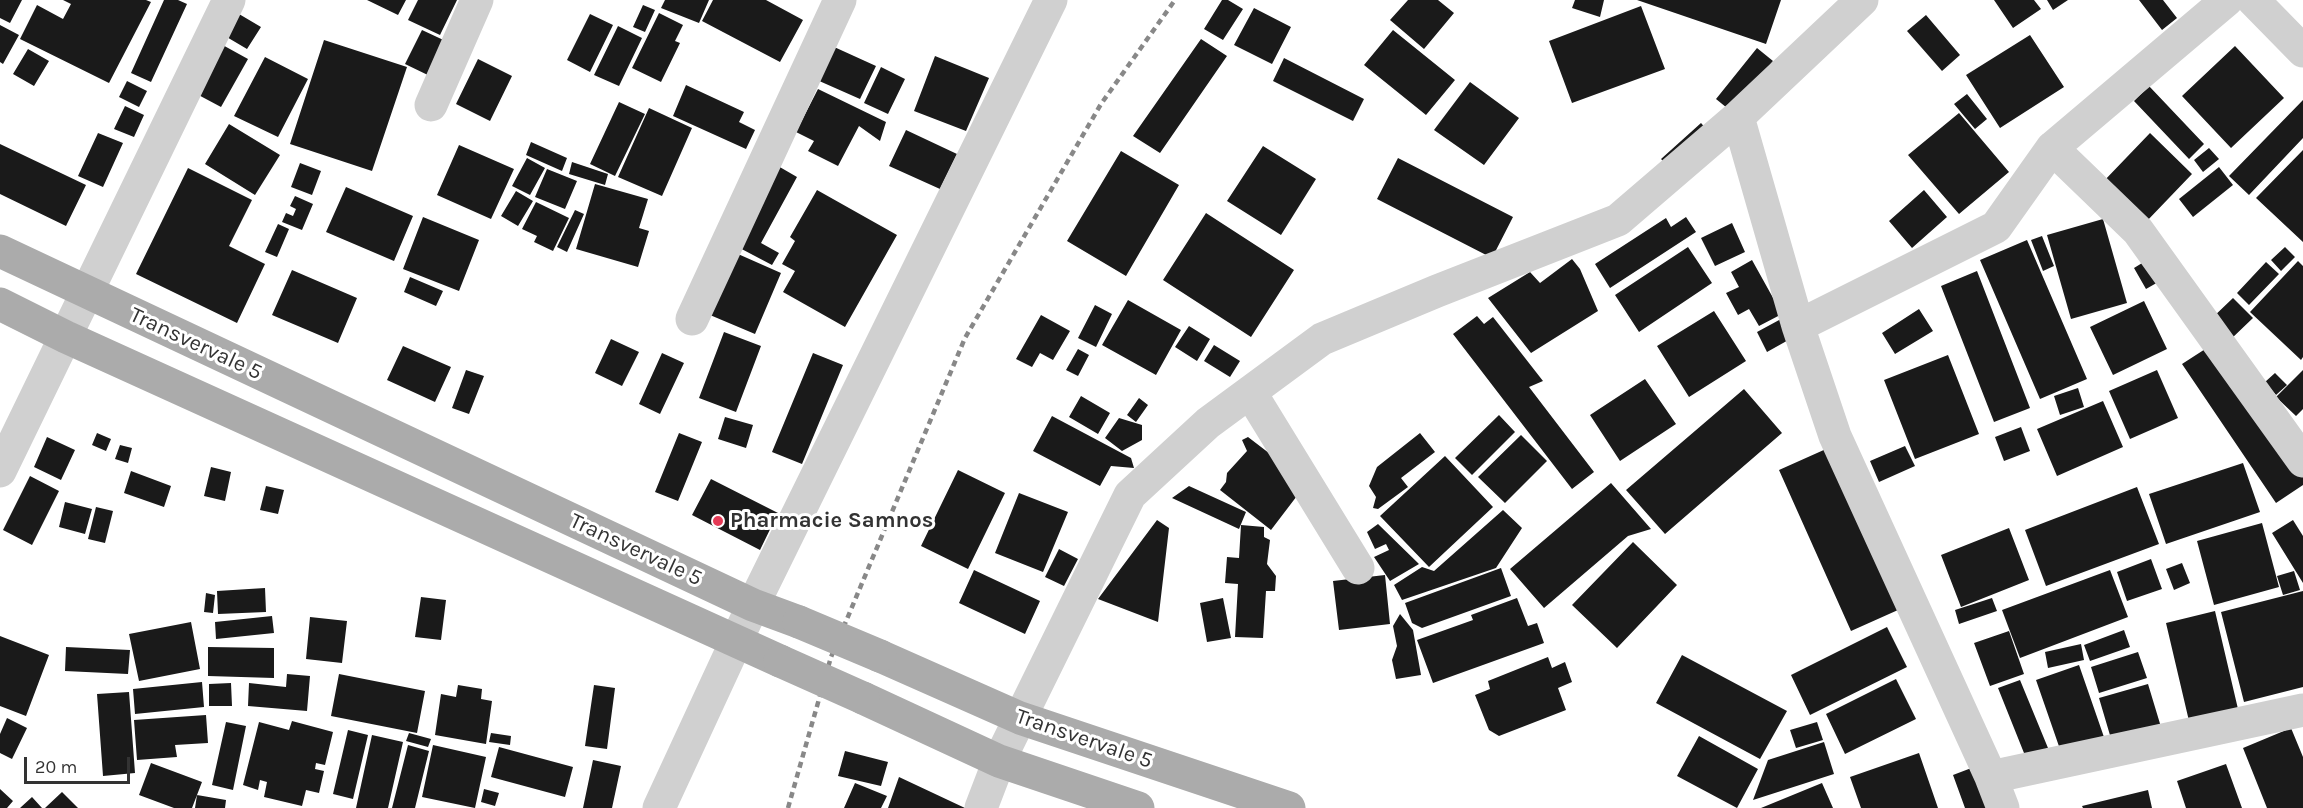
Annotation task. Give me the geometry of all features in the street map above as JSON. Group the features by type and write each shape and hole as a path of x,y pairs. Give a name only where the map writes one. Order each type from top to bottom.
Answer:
{"main road":[{"name":"Transvervale 5","path":"0,251 753,605 880,656 1020,718 1289,808"},
{"name":"Transvervale 5","path":"0,304 66,337 737,639 999,761 1138,808"}],"street":[{"path":"0,471 229,0"},
{"path":"431,105 477,0"},
{"path":"692,319 840,0"},
{"path":"659,808 753,605 1051,0"},
{"path":"981,808 999,761 1130,495 1208,423 1322,339 1618,220 1738,117 1862,0"},
{"path":"1798,326 1995,227 2052,148 2227,0"},
{"path":"2253,0 2303,51"},
{"path":"1738,117 1798,326 1835,436 1991,777 2003,808"},
{"path":"2052,148 2138,231 2303,461"},
{"path":"1250,392 1358,568"},
{"path":"1991,777 2303,710"},
{"path":"992,808 999,761"}],"building":[{"path":"0,0 22,0 10,23 0,18"},
{"path":"63,0 146,0 151,2 109,83 20,39 37,5 63,19 71,4"},
{"path":"164,0 178,0 187,4 151,82 131,73"},
{"path":"367,0 406,0 398,15"},
{"path":"418,0 457,0 440,35 408,20"},
{"path":"665,0 709,0 699,23 661,8"},
{"path":"713,0 766,0 803,20 780,62 702,21"},
{"path":"1222,0 1228,0 1243,9 1223,40 1204,29"},
{"path":"1408,0 1438,0 1454,13 1424,49 1390,20"},
{"path":"1575,0 1604,0 1600,17 1572,8"},
{"path":"1637,0 1781,0 1766,44"},
{"path":"1994,0 2034,0 2041,9 2013,28"},
{"path":"2047,0 2068,0 2053,10"},
{"path":"2139,0 2163,0 2177,18 2162,30"},
{"path":"643,5 655,10 645,32 633,27"},
{"path":"1641,6 1665,69 1572,103 1549,41"},
{"path":"1254,8 1291,27 1272,64 1234,45"},
{"path":"659,13 683,25 675,41 680,43 661,82 632,68"},
{"path":"239,14 261,27 247,49 225,36"},
{"path":"590,14 613,25 590,72 567,60"},
{"path":"1926,15 1960,55 1942,71 1907,31"},
{"path":"0,25 19,35 3,64 0,62"},
{"path":"618,26 642,38 619,86 594,75"},
{"path":"422,30 452,44 434,78 405,64"},
{"path":"1393,30 1455,80 1426,115 1364,65"},
{"path":"2030,35 2064,87 2000,128 1966,75"},
{"path":"1201,39 1227,56 1160,153 1133,136"},
{"path":"324,40 407,67 372,171 290,144"},
{"path":"219,43 248,59 221,107 191,91"},
{"path":"832,46 876,66 860,99 817,80"},
{"path":"2235,46 2284,98 2231,148 2182,96"},
{"path":"1757,48 1773,61 1732,112 1716,99"},
{"path":"28,49 49,61 34,86 13,74"},
{"path":"935,56 989,78 966,131 914,111"},
{"path":"265,57 308,79 278,137 234,116"},
{"path":"1284,58 1364,99 1353,121 1273,81"},
{"path":"478,59 512,76 490,121 456,104"},
{"path":"881,67 905,79 888,114 864,103"},
{"path":"127,81 147,91 139,107 119,97"},
{"path":"1470,82 1519,118 1484,165 1434,130"},
{"path":"686,85 744,112 739,122 755,130 746,149 673,116"},
{"path":"2149,86 2204,144 2189,159 2134,101"},
{"path":"818,89 886,122 880,141 859,126 838,166 808,151 814,141 796,132"},
{"path":"1967,94 1987,119 1975,129 1954,104"},
{"path":"2303,100 2303,138 2249,195 2229,176"},
{"path":"619,102 645,114 615,176 590,164"},
{"path":"125,106 144,115 134,137 114,129"},
{"path":"649,108 692,128 662,196 618,177"},
{"path":"1959,113 2009,172 1959,214 1908,155"},
{"path":"1701,123 1709,132 1670,168 1661,159"},
{"path":"229,124 280,155 255,195 205,164"},
{"path":"906,130 957,154 940,189 889,166"},
{"path":"98,133 123,143 103,187 78,176"},
{"path":"2150,133 2192,174 2145,223 2102,183"},
{"path":"531,142 567,158 562,171 526,155"},
{"path":"0,144 86,185 66,226 0,194"},
{"path":"459,145 514,169 491,219 437,195"},
{"path":"1263,146 1316,179 1281,235 1227,201"},
{"path":"2209,148 2219,159 2203,172 2194,160"},
{"path":"2303,150 2303,242 2256,198"},
{"path":"1121,151 1179,185 1126,276 1067,241"},
{"path":"527,158 545,168 530,195 512,186"},
{"path":"1398,158 1513,217 1492,258 1377,199"},
{"path":"572,162 608,174 605,185 569,174"},
{"path":"300,163 321,171 312,195 291,187"},
{"path":"778,166 797,177 761,243 779,253 772,265 734,245"},
{"path":"2219,167 2233,185 2193,217 2179,199"},
{"path":"188,168 252,200 229,246 265,264 237,323 136,274"},
{"path":"547,169 577,181 565,209 535,197"},
{"path":"595,184 648,199 639,228 649,231 638,267 576,249"},
{"path":"346,187 413,216 394,261 326,232"},
{"path":"817,190 897,235 845,327 783,292 795,271 782,264 795,241 790,237"},
{"path":"1924,190 1947,217 1912,248 1889,221"},
{"path":"516,191 533,201 518,226 501,216"},
{"path":"295,196 313,204 302,230 282,222 286,213 293,216 296,209 290,206"},
{"path":"536,202 569,218 553,251 534,242 537,236 522,229"},
{"path":"575,210 584,214 567,252 557,247"},
{"path":"1206,213 1294,270 1251,337 1163,280"},
{"path":"423,217 479,240 459,291 403,269"},
{"path":"1686,217 1696,232 1610,288 1595,264 1666,218 1671,227"},
{"path":"2103,219 2127,303 2071,319 2047,235"},
{"path":"1732,223 1745,252 1715,266 1701,238"},
{"path":"278,224 289,229 277,257 265,252"},
{"path":"2042,236 2054,266 2043,271 2031,240"},
{"path":"2027,240 2087,379 2040,399 1980,260"},
{"path":"1688,247 1712,283 1639,332 1615,295"},
{"path":"2285,247 2295,257 2281,271 2271,260"},
{"path":"738,254 781,273 755,334 710,315"},
{"path":"1572,259 1580,269 1598,311 1531,353 1488,298 1530,272 1540,283"},
{"path":"1752,260 1782,314 1759,326 1749,309 1738,315 1726,293 1739,287 1731,272"},
{"path":"2147,260 2160,281 2146,289 2134,268"},
{"path":"2298,261 2303,266 2303,357 2301,360 2250,312"},
{"path":"2266,262 2279,274 2249,305 2237,293"},
{"path":"292,270 357,298 338,343 272,315"},
{"path":"1977,271 2030,408 1994,422 1941,286"},
{"path":"410,277 443,291 436,306 404,292"},
{"path":"2233,298 2253,318 2230,340 2210,320"},
{"path":"1128,300 1181,330 1156,375 1102,345"},
{"path":"2144,301 2167,349 2113,375 2090,327"},
{"path":"1095,305 1112,314 1096,347 1078,338"},
{"path":"1919,309 1933,331 1895,354 1882,333"},
{"path":"1714,311 1746,361 1689,397 1657,346"},
{"path":"1041,315 1070,331 1053,360 1040,353 1032,367 1016,359"},
{"path":"1477,316 1484,324 1493,317 1543,381 1529,387 1594,472 1572,489 1453,334"},
{"path":"1781,319 1792,338 1767,352 1757,332"},
{"path":"1189,326 1210,339 1197,361 1175,347"},
{"path":"724,332 761,346 736,412 699,398"},
{"path":"611,339 639,352 622,386 595,373"},
{"path":"2213,344 2303,476 2303,485 2276,503 2182,364"},
{"path":"1214,345 1240,361 1230,377 1204,361"},
{"path":"403,346 451,367 435,402 387,380"},
{"path":"1078,349 1089,355 1078,376 1066,370"},
{"path":"662,353 684,363 660,414 639,404"},
{"path":"813,353 843,365 802,464 772,452"},
{"path":"1948,355 1979,434 1915,459 1884,380"},
{"path":"466,370 484,376 469,414 452,408"},
{"path":"2157,370 2178,418 2130,439 2109,391"},
{"path":"2303,370 2303,409 2296,416 2276,397"},
{"path":"2275,373 2287,385 2276,395 2265,382"},
{"path":"1645,379 1676,424 1620,461 1590,415"},
{"path":"2078,388 2084,407 2060,415 2054,396"},
{"path":"1744,389 1782,433 1665,534 1626,490"},
{"path":"1081,396 1110,413 1098,434 1069,417"},
{"path":"1139,398 1148,405 1136,422 1127,415"},
{"path":"2103,401 2123,447 2057,476 2037,429"},
{"path":"1499,415 1515,432 1472,475 1455,458"},
{"path":"1052,416 1131,458 1134,468 1111,466 1100,486 1033,451"},
{"path":"725,417 753,425 746,448 718,439"},
{"path":"1119,418 1142,425 1142,440 1122,451 1105,438"},
{"path":"2021,427 2030,451 2004,461 1995,437"},
{"path":"97,433 111,439 106,451 92,445"},
{"path":"679,433 702,442 678,501 655,492"},
{"path":"1420,433 1435,452 1401,478 1408,487 1378,509 1373,508 1376,497 1369,486 1377,467"},
{"path":"1521,435 1547,461 1505,503 1478,477"},
{"path":"47,437 75,450 61,480 34,467"},
{"path":"1248,437 1295,473 1303,488 1271,530 1220,490 1226,482 1227,473 1247,451 1242,440"},
{"path":"120,445 132,448 128,463 115,459"},
{"path":"1905,446 1915,466 1879,482 1870,461"},
{"path":"1826,449 1898,610 1851,631 1779,470"},
{"path":"1445,456 1493,507 1429,567 1380,516"},
{"path":"2243,463 2260,512 2166,544 2149,494"},
{"path":"211,467 231,472 225,501 204,496"},
{"path":"958,470 1005,493 968,569 921,546"},
{"path":"131,471 171,486 164,507 124,493"},
{"path":"30,476 59,491 32,545 3,530"},
{"path":"711,479 778,513 760,550 692,515"},
{"path":"1611,483 1651,529 1628,536 1544,608 1510,569"},
{"path":"266,486 284,490 278,514 260,510"},
{"path":"1189,486 1246,512 1239,529 1172,498"},
{"path":"2137,487 2159,544 2046,586 2025,530"},
{"path":"1019,493 1068,512 1043,572 995,553"},
{"path":"65,502 92,509 85,534 59,527"},
{"path":"96,507 113,511 105,543 88,539"},
{"path":"1503,510 1522,528 1496,568 1402,600 1394,585 1422,567 1434,571"},
{"path":"1157,520 1169,528 1158,622 1098,599"},
{"path":"2293,520 2303,536 2303,583 2272,533"},
{"path":"2262,523 2279,587 2214,605 2197,541"},
{"path":"1378,524 1419,564 1390,581 1374,557 1389,550 1386,544 1375,549 1367,532"},
{"path":"1241,525 1264,527 1264,537 1270,540 1267,564 1276,576 1275,591 1266,591 1263,638 1235,637 1238,584 1225,583 1227,557 1239,558"},
{"path":"2009,528 2029,580 1961,607 1941,555"},
{"path":"1633,542 1677,585 1617,648 1572,605"},
{"path":"1059,549 1078,559 1064,586 1045,577"},
{"path":"2151,559 2162,589 2127,601 2117,572"},
{"path":"2182,563 2190,583 2174,590 2166,569"},
{"path":"1501,568 1511,596 1422,628 1412,623 1405,603"},
{"path":"974,570 1040,601 1025,634 959,603"},
{"path":"2110,570 2128,617 2020,658 2002,610"},
{"path":"2294,571 2300,590 2283,595 2277,576"},
{"path":"1385,575 1390,624 1339,630 1333,581"},
{"path":"265,588 266,612 218,614 217,591"},
{"path":"2303,591 2303,687 2244,702 2221,612"},
{"path":"206,593 215,595 213,613 204,612"},
{"path":"421,597 446,600 441,640 415,637"},
{"path":"1223,598 1231,638 1207,642 1200,603"},
{"path":"1517,598 1528,626 1537,623 1544,643 1433,683 1417,640 1473,620 1471,615"},
{"path":"1992,598 1997,611 1959,624 1955,610"},
{"path":"2215,611 2238,709 2189,721 2166,623"},
{"path":"1400,614 1413,630 1421,675 1396,679 1392,660 1397,646 1393,626"},
{"path":"272,616 274,633 216,639 215,622"},
{"path":"310,617 347,621 342,663 306,659"},
{"path":"191,622 200,669 139,681 129,634"},
{"path":"1887,627 1907,667 1810,715 1791,675"},
{"path":"2124,630 2130,647 2090,661 2084,645"},
{"path":"2009,631 2024,674 1990,686 1974,643"},
{"path":"0,636 49,655 26,716 0,706"},
{"path":"2081,644 2084,660 2048,668 2045,652"},
{"path":"66,647 130,650 128,674 65,671"},
{"path":"208,647 274,648 274,678 208,676"},
{"path":"2138,652 2147,678 2099,693 2091,667"},
{"path":"1682,655 1787,711 1760,759 1656,703"},
{"path":"1548,657 1552,668 1565,662 1572,682 1558,688 1566,710 1499,736 1489,730 1475,695 1490,689 1488,681"},
{"path":"2079,665 2105,740 2062,755 2036,680"},
{"path":"287,674 310,676 307,711 248,706 249,683 286,687"},
{"path":"339,674 425,691 417,733 331,716"},
{"path":"1896,679 1916,719 1845,754 1826,714"},
{"path":"2020,680 2048,748 2026,758 1998,688"},
{"path":"202,682 204,707 135,714 133,689"},
{"path":"231,683 232,706 209,706 209,684"},
{"path":"2148,684 2161,727 2112,742 2099,698"},
{"path":"458,685 482,689 481,699 492,701 486,744 435,735 441,694 456,697"},
{"path":"594,685 615,688 607,749 585,746"},
{"path":"129,692 135,773 103,776 97,694"},
{"path":"206,715 208,743 175,745 177,757 137,760 134,720"},
{"path":"7,718 27,728 12,759 0,753 0,734"},
{"path":"292,721 333,732 325,765 316,763 315,769 324,771 319,793 306,790 302,806 264,797 267,782 260,780 258,790 243,785 259,722 289,730"},
{"path":"226,722 246,726 233,790 212,785"},
{"path":"1817,722 1823,740 1796,748 1790,730"},
{"path":"2291,728 2303,757 2303,808 2267,808 2243,748"},
{"path":"348,730 368,735 353,799 333,794"},
{"path":"409,733 431,739 428,747 406,741"},
{"path":"491,733 511,736 510,745 489,742"},
{"path":"372,735 403,742 388,808 356,808"},
{"path":"1699,736 1758,769 1737,808 1677,776"},
{"path":"1824,742 1834,774 1753,800 1768,760"},
{"path":"408,745 429,751 415,808 392,808"},
{"path":"433,745 486,757 475,808 422,797"},
{"path":"499,747 573,767 565,797 491,777"},
{"path":"845,751 888,762 881,786 838,776"},
{"path":"1919,753 1938,808 1861,808 1850,777"},
{"path":"593,760 621,766 612,808 583,808"},
{"path":"151,763 202,782 192,808 174,808 139,795"},
{"path":"2226,764 2242,808 2186,808 2177,781"},
{"path":"1974,767 1990,808 1965,808 1953,775"},
{"path":"899,777 965,808 888,808"},
{"path":"855,783 887,796 881,808 844,808"},
{"path":"1822,783 1833,808 1761,808"},
{"path":"0,789 13,801 7,808 0,808"},
{"path":"484,789 499,793 495,806 481,802"},
{"path":"2148,790 2152,808 2083,808 2082,806"},
{"path":"62,792 78,808 45,808"},
{"path":"197,795 226,800 225,808 195,808"},
{"path":"32,797 42,808 20,808"}],"railway":[{"path":"788,808 831,657 965,338 1101,104 1175,0"}],"place":[{"name":"Pharmacie Samnos","path":"718,521"}]}
